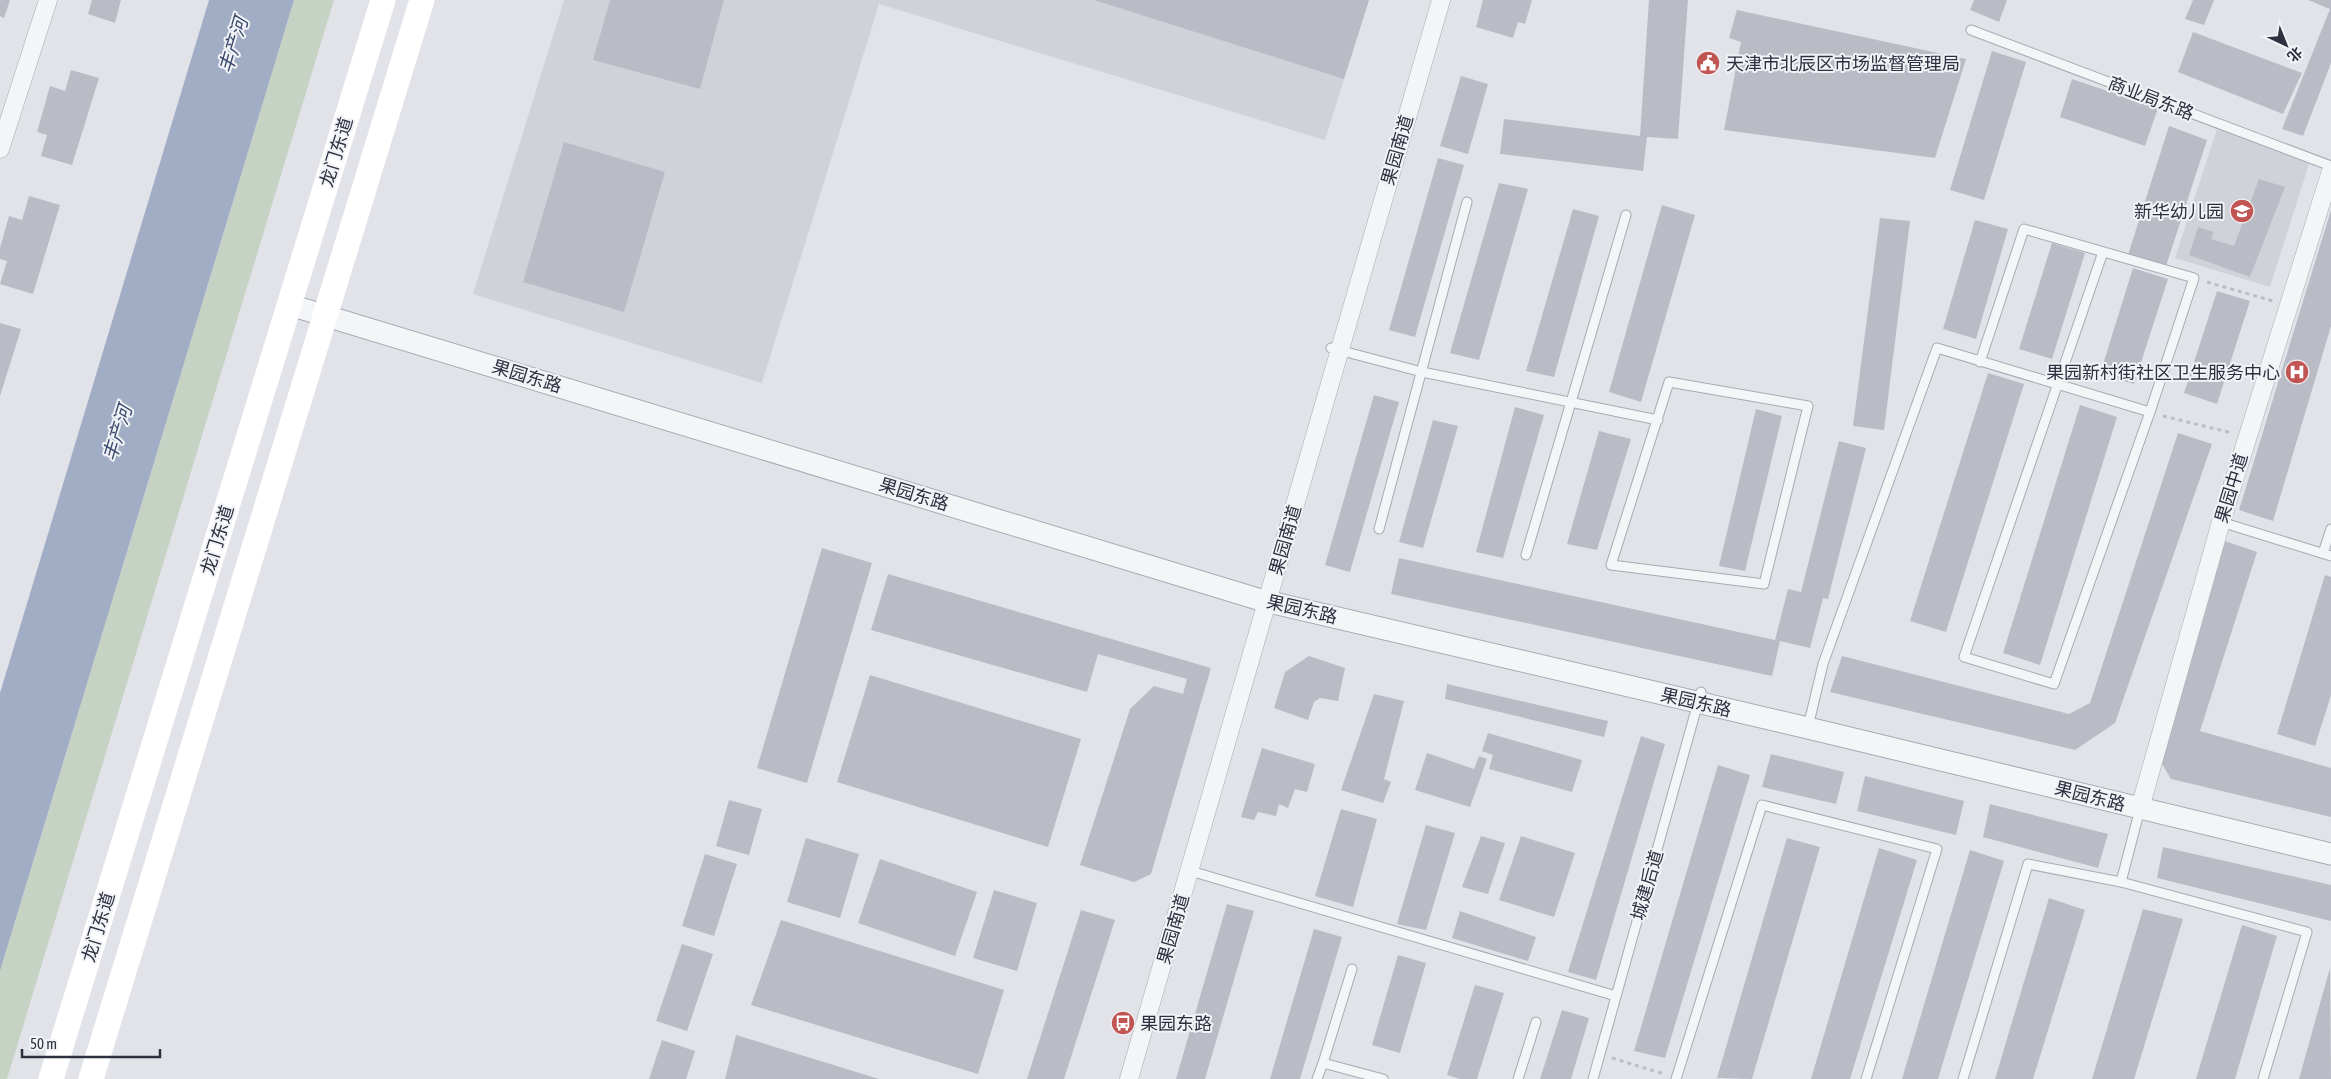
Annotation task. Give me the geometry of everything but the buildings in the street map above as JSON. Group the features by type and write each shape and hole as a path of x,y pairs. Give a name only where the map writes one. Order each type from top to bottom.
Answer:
{"main road":[{"name":"龙门东道","path":"52,1079 383,0"},
{"path":"91,1079 422,0"}],"street":[{"path":"0,149 48,0"},
{"name":"果园南道","path":"1129,1079 1186,870 1335,349 1430,0"},
{"name":"果园南道","path":"1335,349 1441,0"},
{"name":"果园中道","path":"2142,802 2220,522 2331,171"},
{"name":"果园东路","path":"291,300 1266,595 2142,802 2331,840"},
{"name":"果园东路","path":"2142,802 2331,854"},
{"name":"果园南道","path":"1119,1079 1186,870"}],"lane":[{"name":"商业局东路","path":"1971,30 2331,166"},
{"path":"1379,529 1467,202"},
{"path":"1526,555 1626,215"},
{"path":"1980,362 2024,229 2194,278 2150,412 2054,684 1964,657 2103,252"},
{"path":"1809,723 1823,664 1937,348 2150,412"},
{"path":"1335,349 1422,372 1658,420"},
{"path":"1669,382 1808,406 1764,584 1611,565 1658,420 1669,382"},
{"path":"2220,522 2327,555 2331,529"},
{"name":"城建后道","path":"1593,1079 1699,697"},
{"path":"2121,882 2142,802"},
{"path":"1678,1078 1762,805 1937,849 1866,1079"},
{"path":"1963,1079 2028,864 2121,882 2307,932 2263,1079"},
{"path":"1186,870 1616,996"},
{"path":"1317,1079 1352,969"},
{"path":"1518,1079 1536,1022"},
{"path":"1322,1063 1383,1079"}],"path":[{"path":"2194,278 2289,306"},
{"path":"2150,412 2247,437"},
{"path":"1600,1055 1678,1078"}],"shaded area":[{"path":"564,0 1369,0 1325,140 879,4 762,383 473,294"},
{"name":"新华幼儿园","path":"2217,129 2309,164 2270,287 2175,258"}],"green space":[{"path":"294,0 334,0 7,1079 0,1079 0,971"}],"water":[{"name":"丰产河","path":"209,0 294,0 0,971 0,693"}],"place":[{"name":"天津市北辰区市场监督管理局","path":"1708,63"},
{"name":"新华幼儿园","path":"2242,211"},
{"name":"果园新村街社区卫生服务中心","path":"2297,372"},
{"name":"果园东路","path":"1123,1023"}]}
